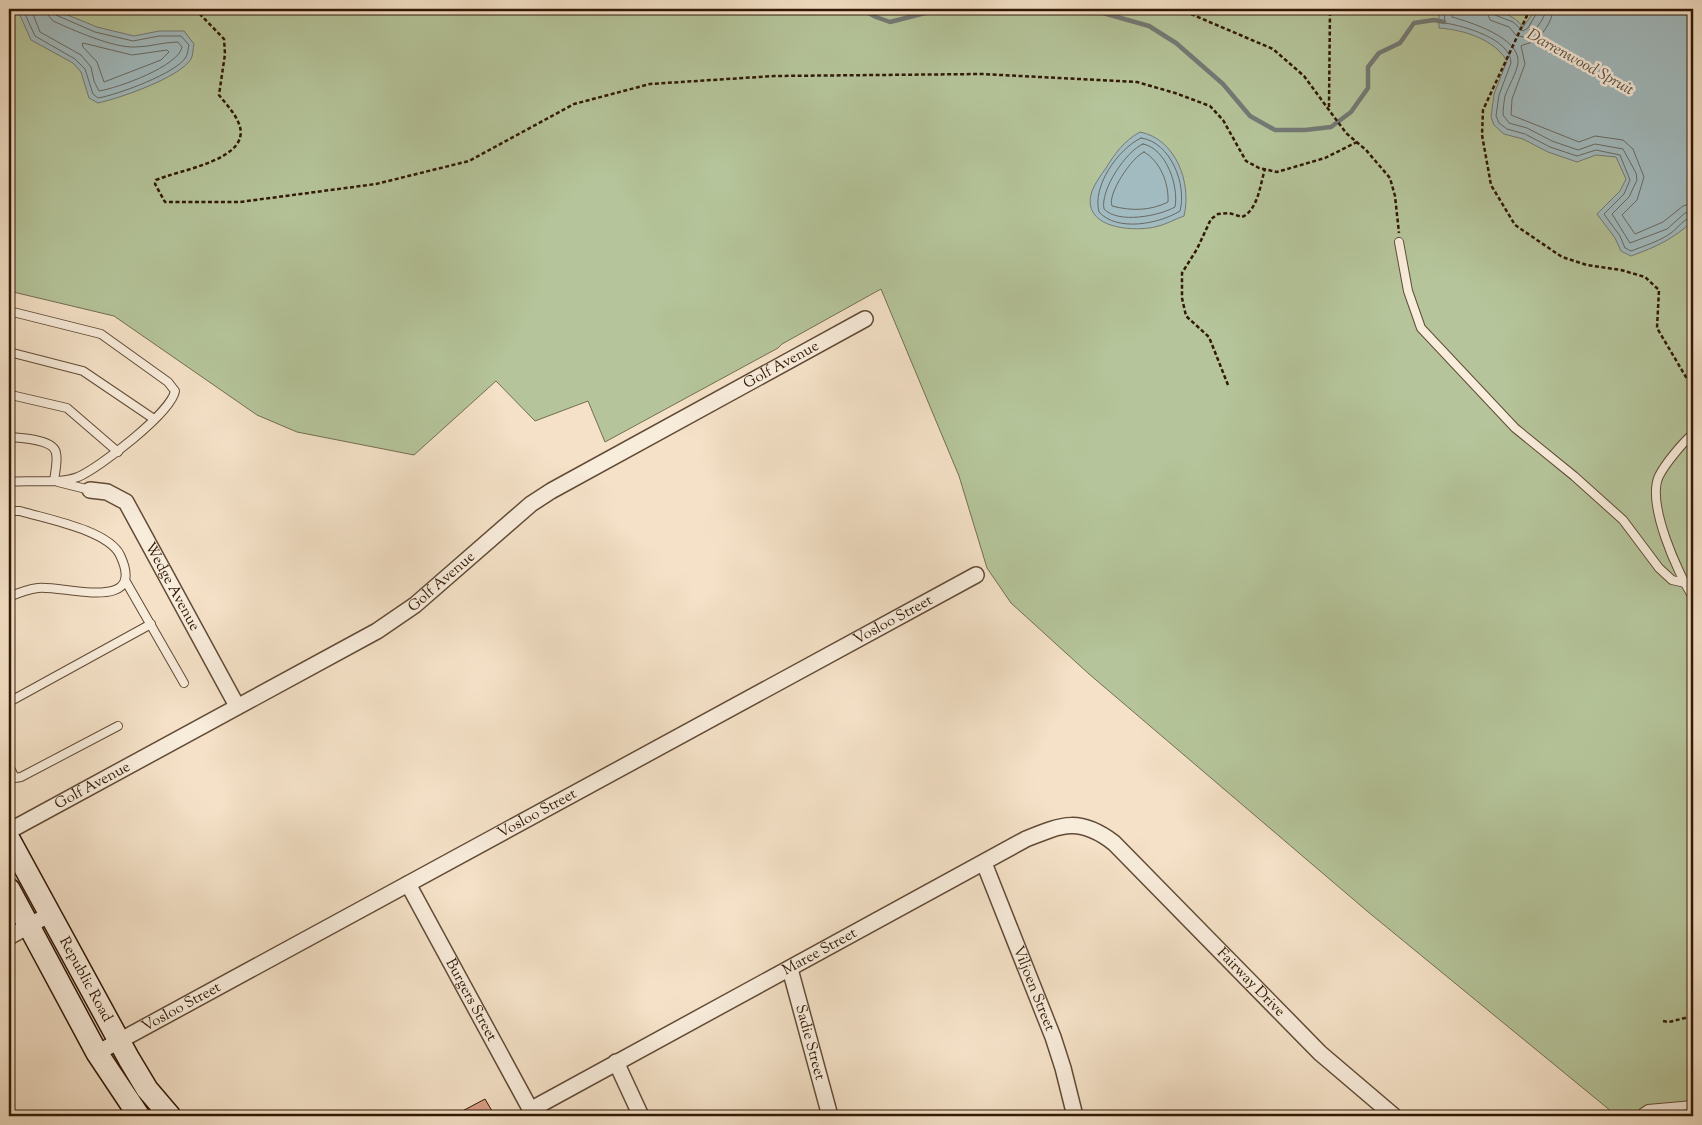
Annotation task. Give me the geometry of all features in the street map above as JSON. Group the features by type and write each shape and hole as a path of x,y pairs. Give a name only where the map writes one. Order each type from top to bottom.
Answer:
{"main road":[{"name":"Republic Road","path":"9,838 119,1042 147,1089 170,1116"},
{"name":"Republic Road","path":"9,889 97,1053 139,1116"}],"street":[{"name":"Golf Avenue","path":"9,831 404,614 531,504 551,491 865,319"},
{"name":"Wedge Avenue","path":"90,490 119,496 130,507 237,706"},
{"name":"Vosloo Street","path":"97,1053 976,575"},
{"name":"Maree Street","path":"532,1113 616,1062 790,969 875,920 984,864 1026,839 1058,827 1073,825 1087,826 1114,843"},
{"name":"Fairway Drive","path":"1114,843 1320,1053 1394,1116"},
{"name":"Viljoen Street","path":"984,864 1053,1037 1075,1116"},
{"name":"Burgers Street","path":"408,884 532,1113"},
{"path":"9,936 50,914"},
{"name":"Sadie Street","path":"790,969 830,1116"},
{"path":"616,1062 642,1116"}],"lane":[{"path":"1399,242 1408,291 1421,328 1515,428 1617,514 1644,546 1659,568 1672,580 1685,583"},
{"path":"9,311 101,334 174,388 174,397 154,419 118,452 77,477 54,481 9,482"},
{"path":"9,352 83,371 154,419"},
{"path":"11,395 67,408 118,452"},
{"path":"1693,434 1659,477 1656,488 1668,546 1693,597"},
{"path":"9,437 44,442 54,447 57,454 54,481"},
{"path":"54,481 90,490"},
{"path":"9,511 20,511 103,538 118,552 127,570 126,580 184,683"},
{"path":"9,597 40,587 102,593 116,589 126,580"},
{"path":"9,702 150,624"},
{"path":"9,766 15,778 20,777 118,726"},
{"path":"1642,1116 1642,1113 1648,1109 1693,1105"}],"path":[{"path":"195,9 224,40 225,54 219,95 239,123 241,134 236,148 225,154 202,165 156,180 155,184 165,202 240,202 376,184 469,161 574,104 650,84 774,76 982,74 1137,82 1176,93 1210,106 1222,120 1246,161 1264,169 1277,172 1326,158 1357,142"},
{"path":"1179,9 1273,49 1304,76 1344,130 1390,178 1395,196 1399,242"},
{"path":"1329,109 1330,9"},
{"path":"1530,9 1483,110 1482,135 1491,185 1514,225 1562,257 1587,265 1621,270 1645,277 1660,290 1657,328 1693,389"},
{"path":"1228,385 1209,337 1186,316 1182,298 1182,273 1197,249 1211,219 1218,214 1230,213 1242,217 1248,214 1255,203 1264,169"},
{"path":"1663,1021 1669,1022 1693,1016"}],"green space":[{"path":"9,9 1693,9 1693,1116 1617,1116 1367,911 1089,674 1011,603 987,568 959,476 881,289 778,348 605,442 588,401 535,421 496,381 414,455 297,432 257,415 114,316 9,291"}],"water":[{"path":"1473,8 1496,11 1515,19 1523,27 1536,9 1685,9 1693,27 1693,221 1671,238 1648,249 1631,256 1621,251 1615,238 1597,214 1620,191 1626,179 1616,157 1596,155 1577,162 1548,152 1523,139 1504,134 1494,125 1491,117 1494,94 1507,61 1494,47 1478,37 1439,28 1439,9"},
{"path":"21,9 53,9 97,27 134,36 159,31 184,31 194,44 192,56 184,66 162,80 134,92 98,103 89,98 81,72 73,63 31,40 19,13"},
{"path":"1140,132 1153,136 1163,143 1172,153 1178,164 1186,190 1184,216 1159,226 1133,229 1121,228 1100,220 1093,213 1090,203 1092,191 1117,152 1129,139"}],"building":[{"path":"485,1099 495,1116 453,1116"}],"waterway":[{"name":"Darrenwood Spruit","path":"861,9 890,22 941,9"},
{"name":"Darrenwood Spruit","path":"1008,9 1034,12 1103,13 1149,26 1176,43 1223,84 1250,116 1275,130 1305,130 1331,127 1351,112 1368,88 1368,67 1379,53 1400,43 1414,23 1434,20 1444,22"}]}
